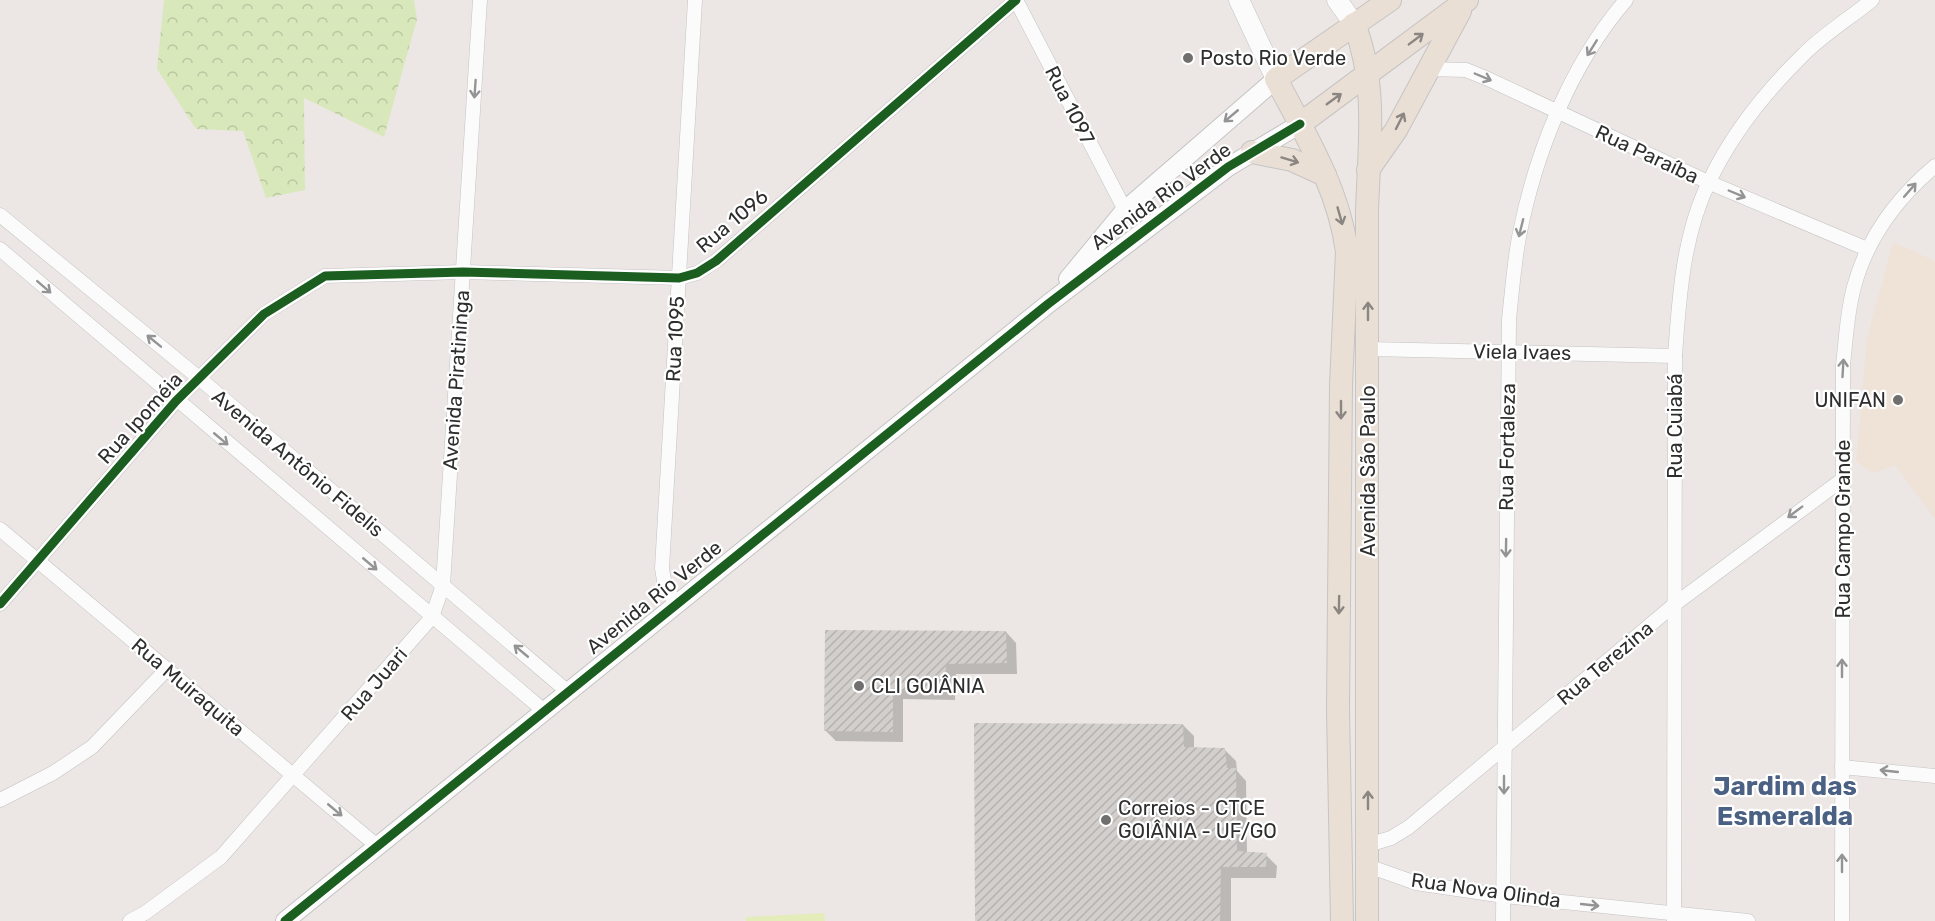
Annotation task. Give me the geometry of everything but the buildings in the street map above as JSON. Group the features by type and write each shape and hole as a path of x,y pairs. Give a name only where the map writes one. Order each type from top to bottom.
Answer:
{"main road":[{"path":"1239,0 1276,79 1390,0"},
{"path":"1337,0 1354,24"},
{"path":"1368,170 1396,130 1426,69 1467,0"},
{"path":"1300,124 1467,0"},
{"name":"Avenida São Paulo","path":"1354,24 1369,74 1367,921"},
{"name":"Avenida São Paulo","path":"1276,79 1325,175 1344,231 1347,252 1341,396 1338,710 1348,916"},
{"path":"1252,152 1292,160 1325,175"},
{"path":"1341,805 1353,852 1368,855"}],"street":[{"name":"Avenida Piratininga","path":"443,585 480,0"},
{"name":"Rua 1095","path":"676,603 665,587 662,568 695,0"},
{"name":"Rua 1096","path":"325,276 463,272 679,279 697,273 716,261 1016,0"},
{"name":"Rua 1097","path":"1016,0 1125,210"},
{"name":"Rua Fortaleza","path":"1503,921 1508,351 1509,319 1519,238 1536,168 1559,113 1582,63 1612,16 1626,0"},
{"name":"Rua Cuiabá","path":"1674,917 1676,356 1679,299 1689,239 1708,182 1750,115 1804,53 1872,0"},
{"name":"Rua Paraíba","path":"1426,69 1466,70 1708,182 1867,249"},
{"name":"Avenida Rio Verde","path":"1048,304 1125,210 1276,79"},
{"name":"Avenida Rio Verde","path":"285,921 567,690 1048,304 1183,200 1252,152 1300,124"},
{"name":"Rua Campo Grande","path":"1842,921 1843,365 1853,288 1867,249 1886,218 1935,166"},
{"name":"Avenida Antônio Fidelis","path":"0,215 199,378 567,690"},
{"name":"Avenida Antônio Fidelis","path":"0,249 176,401 543,710"},
{"name":"Rua Ipoméia","path":"0,604 176,401 264,314 325,276"},
{"name":"Viela Ivaes","path":"1368,349 1676,356"},
{"name":"Rua Terezina","path":"1368,855 1409,827 1675,604 1843,479"},
{"name":"Rua Muiraquita","path":"0,528 376,845"},
{"name":"Rua Juari","path":"130,921 145,913 221,857 432,617 443,585"},
{"path":"0,800 53,773 92,747 167,669"},
{"path":"1842,767 1935,776"},
{"name":"Rua Nova Olinda","path":"1368,855 1416,883 1674,917 1748,921"}],"shaded area":[{"name":"UNIFAN","path":"1893,242 1935,261 1935,519 1895,465 1873,473 1856,461 1867,338"}],"green space":[{"path":"164,0 414,0 417,19 384,137 304,98 305,190 266,198 243,131 196,129 157,69"},
{"path":"824,913 825,921 746,921 746,917"}],"cycle path":[{"path":"0,604 176,401 264,314 325,276 463,272 679,278 697,273 716,261 1016,0"},
{"path":"285,921 1048,304 1228,167 1300,124"}],"place":[{"name":"Posto Rio Verde","path":"1188,58"},
{"name":"UNIFAN","path":"1898,400"},
{"name":"CLI GOIÂNIA","path":"859,686"},
{"name":"Correios - CTCE GOIÂNIA - UF/GO","path":"1106,820"}],"district":[{"name":"Jardim das Esmeralda","path":"1785,801"}]}
